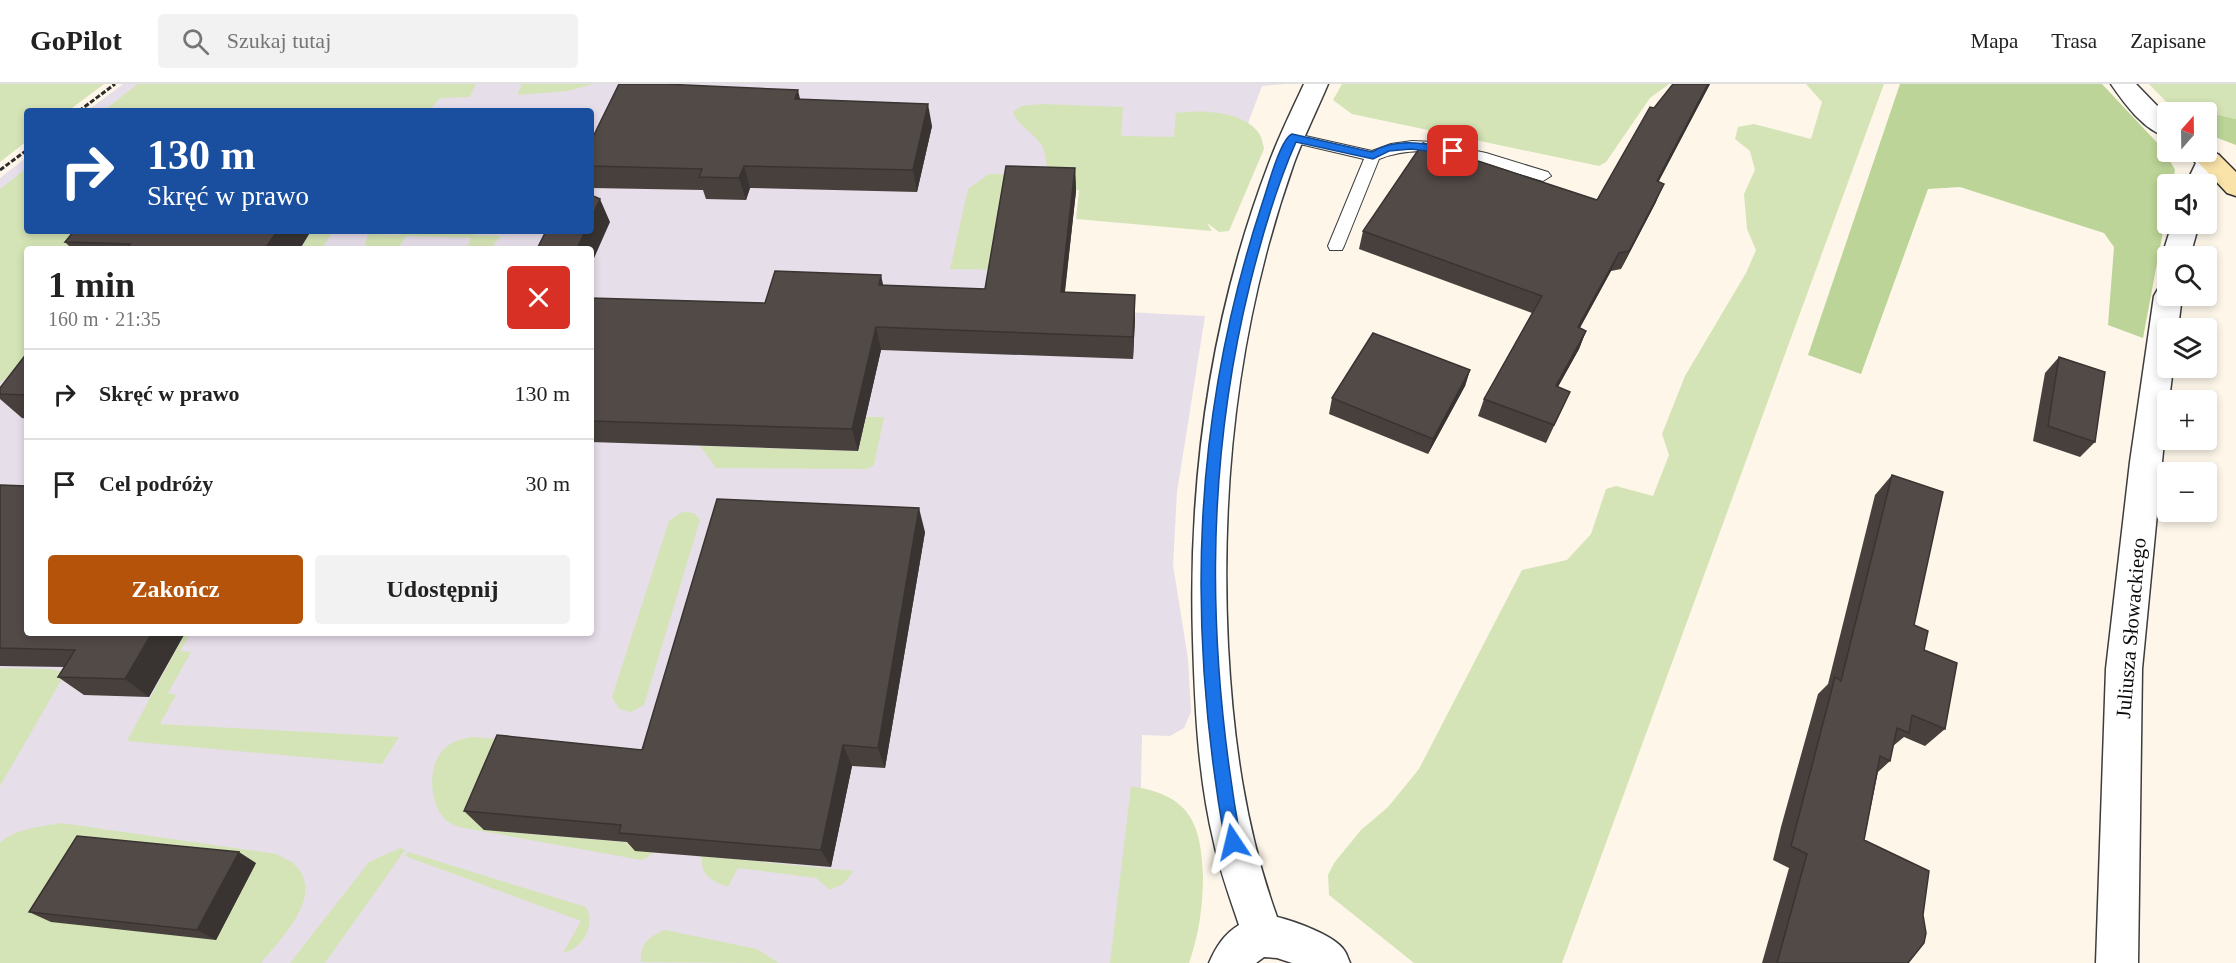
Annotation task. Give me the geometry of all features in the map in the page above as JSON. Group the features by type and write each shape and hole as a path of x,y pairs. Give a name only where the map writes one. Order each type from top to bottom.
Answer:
{"main road":[{"path":"2202,166 2236,166"},
{"path":"2202,166 2236,188"}],"street":[{"path":"1264,937 1233,842 1220,766 1207,588 1208,526 1212,463 1222,387 1235,320 1253,250 1282,159 1316,84"},
{"path":"2123,84 2157,121"},
{"name":"Juliusza Słowackiego","path":"2117,963 2124,669 2146,462 2167,306"},
{"path":"1230,963 1248,943 1264,937 1284,937 1299,942 1329,963"}],"lane":[{"path":"1292,138 1373,156"},
{"path":"1336,246 1373,156 1386,148 1411,145 1438,148 1543,176"}],"path":[{"path":"83,108 116,84"},
{"path":"0,170 24,152"}],"shaded area":[{"path":"123,84 1284,84 1262,86 1248,123 1259,134 1264,149 1085,137 1076,191 1009,189 1047,308 1205,316 1177,492 1173,565 1188,659 1191,712 1184,728 1170,736 1142,735 1137,963 0,963 0,178 24,159 24,234 594,234 594,108 91,108"}],"green space":[{"path":"0,84 104,84 72,108 24,108 24,143 0,162"},
{"path":"138,84 476,84 470,97 440,98 432,108 107,108"},
{"path":"522,84 594,84 568,91 517,95"},
{"path":"1342,84 1669,84 1650,98 1606,162 1599,166 1352,114 1333,100"},
{"path":"1806,84 1884,84 1562,963 1414,963 1329,895 1328,875 1334,863 1361,830 1388,807 1419,769 1522,570 1567,560 1591,534 1606,489 1616,486 1653,496 1669,455 1662,434 1685,376 1746,273 1756,250 1747,229 1744,194 1755,170 1750,151 1735,139 1738,127 1754,124 1811,139 1822,102"},
{"path":"1900,84 2102,84 2157,143 2157,162 2171,162 2175,170 2174,174 2157,174 2157,234 2162,234 2160,246 2157,246 2157,263 2143,338 2108,325 2114,247 2104,233 1960,187 1928,189 1861,374 1808,355"},
{"path":"2149,84 2236,84 2236,119 2217,115 2217,102 2166,102"},
{"path":"1041,104 1123,107 1121,136 1174,137 1176,113 1197,111 1222,113 1234,116 1254,127 1260,135 1264,149 1229,231 1219,232 1207,223 1212,231 1076,219 1079,190 1059,191 1016,270 950,269 968,189 989,174 1049,175 1042,146 1019,122 1013,112 1022,106"},
{"path":"2217,115 2236,119 2236,145 2217,138"},
{"path":"24,170 24,234 113,234 103,246 24,246 24,363 0,383 0,189"},
{"path":"309,234 331,234 324,246 302,246"},
{"path":"368,234 501,236 493,246 467,246 471,238 406,236 400,246 367,246 365,244"},
{"path":"866,417 884,417 874,465 867,469 716,468 700,446 858,451"},
{"path":"682,512 694,513 700,520 644,705 631,712 619,709 612,697 669,521"},
{"path":"183,636 189,636 180,651 191,652 168,693 176,695 160,724 399,737 382,764 127,741"},
{"path":"0,668 50,669 66,672 0,786"},
{"path":"473,737 518,741 485,830 636,843 653,853 641,860 459,827 449,822 443,817 434,799 432,776 434,766 445,748 456,741"},
{"path":"1131,786 1151,790 1179,804 1195,826 1202,857 1203,887 1198,931 1189,963 1110,963"},
{"path":"61,823 276,854 293,863 302,875 305,888 303,902 289,929 261,963 0,963 0,843 21,831"},
{"path":"400,848 405,850 325,963 290,963 369,862"},
{"path":"408,852 586,907 589,921 586,935 576,947 563,953 581,921 405,856"},
{"path":"702,856 854,871 843,884 830,890 816,878 738,868 728,887 716,882 705,873"},
{"path":"665,930 757,949 779,963 641,962 642,950 647,942"}],"building":[{"path":"619,84 798,90 795,99 928,104 913,170 744,166 739,178 699,177 702,169 594,166 594,135"},
{"path":"1673,84 1708,84 1657,181 1664,184 1629,251 1619,253 1578,327 1586,331 1556,386 1570,392 1554,425 1484,399 1542,296 1363,231 1423,143 1597,200 1650,107 1654,108"},
{"path":"1006,166 1075,168 1061,292 1135,295 1133,337 876,327 852,429 594,421 594,298 765,303 775,271 881,275 879,285 985,289"},
{"path":"594,196 600,199 594,212"},
{"path":"72,234 275,234 267,246 128,246 130,244 65,242"},
{"path":"544,234 584,234 578,246 538,246"},
{"path":"1373,333 1470,370 1433,439 1332,398"},
{"path":"24,357 24,395 0,394 0,388"},
{"path":"2059,357 2105,372 2095,442 2048,426"},
{"path":"1892,475 1943,492 1914,625 1928,631 1924,650 1957,663 1945,729 1912,715 1909,733 1897,728 1890,761 1880,756 1864,840 1929,871 1923,915 1926,933 1924,943 1908,963 1777,963 1807,854 1791,846 1835,677 1841,681"},
{"path":"0,485 24,486 24,636 150,636 125,679 58,677 75,650 0,648"},
{"path":"717,499 919,508 878,748 843,745 821,850 619,833 621,825 464,811 497,735 642,750"},
{"path":"77,836 239,852 197,930 29,912"}],"route":[{"path":"1233,842 1220,766 1214,708 1207,588 1208,526 1212,463 1222,387 1235,320 1253,250 1282,159 1292,138 1373,156 1386,148 1411,145 1453,151"}]}
